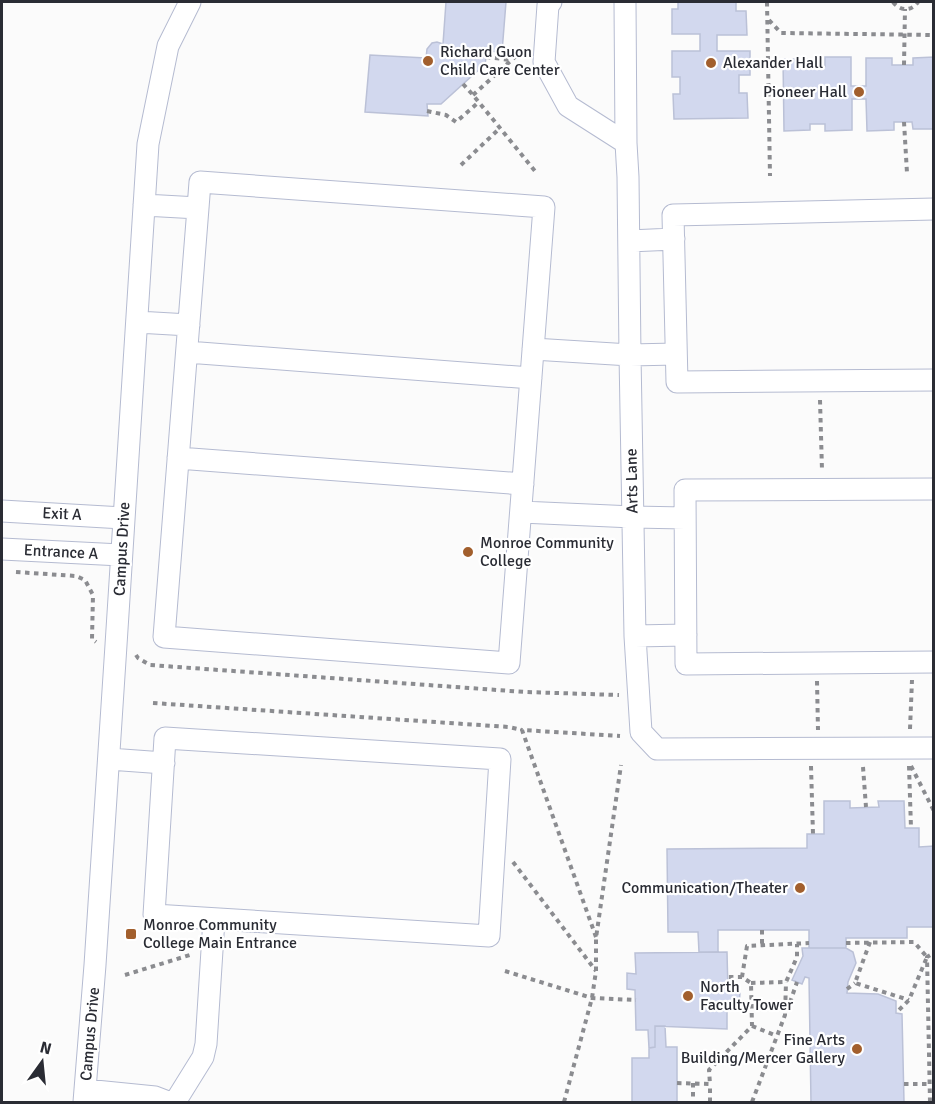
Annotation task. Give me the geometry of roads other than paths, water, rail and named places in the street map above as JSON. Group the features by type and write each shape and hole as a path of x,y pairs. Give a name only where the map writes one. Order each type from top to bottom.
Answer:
{"street":[{"name":"Campus Drive","path":"85,1096 148,144 168,46 190,2"},
{"path":"551,2 548,5 544,62 568,106 626,143"},
{"name":"Arts Lane","path":"625,2 635,636 641,732 657,749 803,748 862,756 933,748"},
{"path":"200,182 544,207 509,663 164,638 189,325 200,182"},
{"path":"144,205 198,208"},
{"path":"933,209 673,215 677,382 933,380"},
{"path":"629,241 674,239"},
{"path":"137,322 189,325"},
{"path":"533,350 630,355 676,354"},
{"path":"186,352 531,378"},
{"path":"178,458 523,484"},
{"path":"933,489 685,490 686,664 933,662"},
{"name":"Exit A","path":"2,511 123,518"},
{"path":"520,512 633,518 685,518"},
{"name":"Entrance A","path":"2,549 121,555"},
{"path":"635,636 686,635"},
{"path":"165,738 500,759 489,936 214,919 154,915 165,738"},
{"path":"109,759 164,763"},
{"path":"176,1102 202,1057 206,1044 214,919"},
{"path":"85,1096 155,1097 168,1102"}],"place":[{"name":"Richard Guon Child Care Center","path":"428,61"},
{"name":"Alexander Hall","path":"711,63"},
{"name":"Pioneer Hall","path":"859,92"},
{"name":"Monroe Community College","path":"468,552"},
{"name":"Communication/Theater","path":"800,888"},
{"name":"Monroe Community College Main Entrance","path":"131,934"},
{"name":"North Faculty Tower","path":"688,996"},
{"name":"Fine Arts Building/Mercer Gallery","path":"857,1049"}]}
